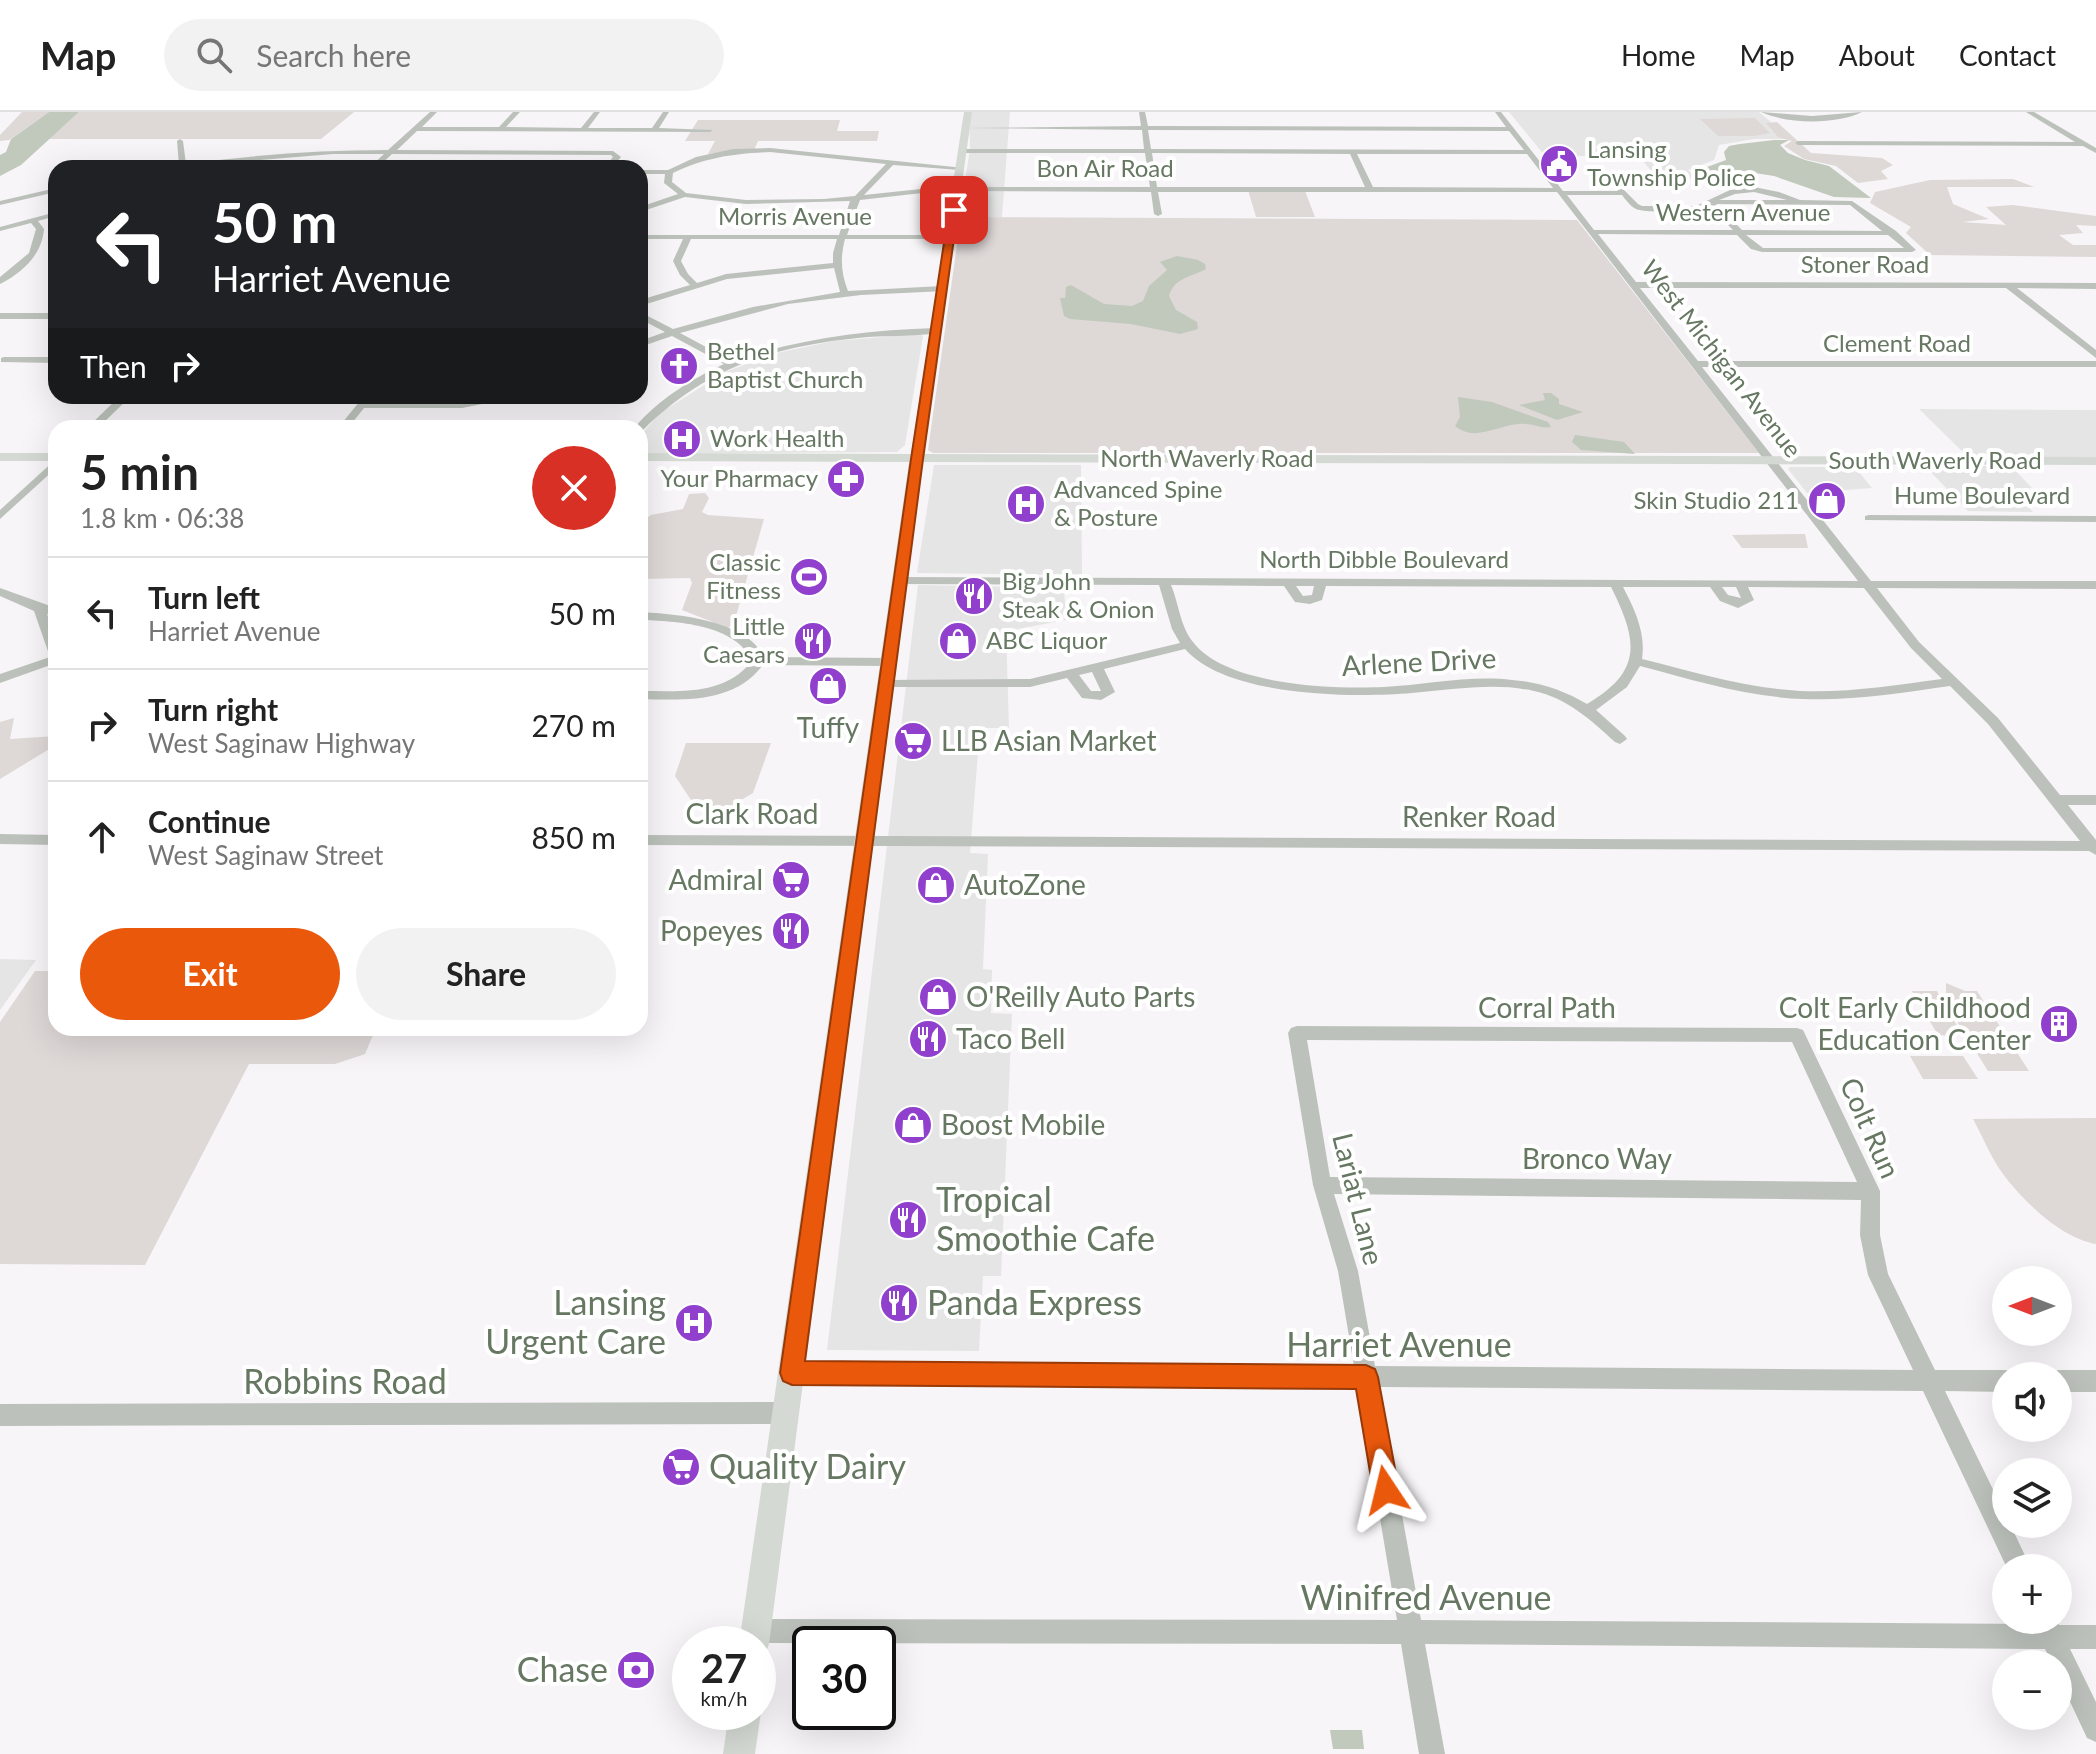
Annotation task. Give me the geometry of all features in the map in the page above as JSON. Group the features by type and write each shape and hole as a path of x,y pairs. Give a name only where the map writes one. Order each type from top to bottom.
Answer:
{"main road":[{"path":"757,1626 917,459 968,112"},
{"path":"0,457 48,460"},
{"name":"North Waverly Road","path":"648,457 1773,461"},
{"name":"South Waverly Road","path":"1773,461 2096,461"},
{"path":"739,1754 742,1730"}],"street":[{"path":"382,160 434,112"},
{"path":"501,129 517,112"},
{"path":"583,130 597,112"},
{"path":"654,130 666,112"},
{"path":"1142,112 1158,214"},
{"name":"West Michigan Avenue","path":"1498,112 1915,645 1993,721 2094,848"},
{"path":"1764,112 1775,115 1844,116 1859,112"},
{"path":"2029,112 2096,151"},
{"path":"1304,120 1318,151"},
{"path":"966,128 1512,129"},
{"path":"415,129 710,130"},
{"path":"180,141 182,160"},
{"path":"1798,143 2084,144"},
{"path":"648,172 669,172 705,156 741,151 960,168"},
{"path":"962,151 1531,152"},
{"path":"1352,151 1370,190"},
{"path":"242,160 285,155 391,152 607,152 617,157 615,160"},
{"path":"844,292 836,265 856,198 891,163"},
{"path":"669,172 668,183 684,195"},
{"path":"1617,185 1635,206 1642,208 1697,208 1709,202 1857,204 1912,250 1762,250 1754,247 1709,202"},
{"name":"Bon Air Road","path":"684,195 746,202 856,198 957,189 1623,193"},
{"path":"0,203 48,192"},
{"path":"648,207 684,195"},
{"path":"0,229 48,216"},
{"path":"0,281 22,265 37,247 40,229 33,220"},
{"name":"Western Avenue","path":"1592,232 1893,233"},
{"name":"Morris Avenue","path":"648,237 949,237"},
{"path":"688,237 677,261 694,285"},
{"path":"648,300 694,285 765,270 836,265"},
{"name":"Stoner Road","path":"1635,285 2096,286"},
{"path":"2007,285 2096,355"},
{"path":"648,341 751,307 844,292 942,289"},
{"path":"36,316 48,307"},
{"path":"0,316 48,316"},
{"path":"648,319 733,365"},
{"path":"648,420 679,392 733,365 787,347 836,338 935,331"},
{"path":"4,360 48,360"},
{"name":"Clement Road","path":"1697,364 2096,364"},
{"path":"100,420 118,404"},
{"path":"350,420 363,404"},
{"path":"443,404 468,404"},
{"path":"0,516 48,468"},
{"name":"Hume Boulevard","path":"1869,518 2096,519"},
{"name":"North Dibble Boulevard","path":"900,581 1287,582 1299,599 1310,600 1318,597 1320,583 2096,585"},
{"name":"Arlene Drive","path":"1164,582 1174,620 1187,645 1217,668 1261,681 1363,691 1512,681 1542,688 1586,710 1620,739"},
{"path":"1586,710 1612,696 1623,685 1636,661 1638,631 1615,582"},
{"path":"1713,583 1724,598 1738,604 1748,600 1740,583"},
{"path":"0,592 34,604 48,622"},
{"path":"40,611 48,612"},
{"path":"648,616 672,618 719,629 745,643 757,654 759,661"},
{"path":"886,684 1014,684 1072,675 1187,645"},
{"path":"0,679 48,661"},
{"path":"648,695 693,695 717,691 747,675 759,661 889,662"},
{"path":"1636,661 1728,684 1802,695 1951,682"},
{"path":"1072,675 1087,695 1101,696 1108,692 1108,687 1097,669"},
{"path":"2056,800 2096,800"},
{"path":"0,839 48,840"},
{"name":"Clark Road","path":"648,840 864,840"},
{"name":"Renker Road","path":"864,840 2094,848"},
{"name":"Corral Path","path":"1297,1033 1797,1035"},
{"name":"Lariat Lane","path":"1297,1033 1322,1185 1348,1271 1432,1754"},
{"name":"Colt Run","path":"1797,1035 1871,1191 1870,1235 1878,1275 2012,1554"},
{"name":"Bronco Way","path":"1322,1185 1871,1191"},
{"name":"Harriet Avenue","path":"792,1373 1992,1381"},
{"path":"2072,1381 2096,1381"},
{"name":"Robbins Road","path":"0,1415 786,1413"},
{"name":"Winifred Avenue","path":"776,1638 1992,1629"},
{"name":"Winifred Avenue","path":"2072,1633 2096,1637"},
{"path":"2050,1634 2096,1729"}],"shaded area":[{"path":"22,112 49,112 9,140 0,141 0,135"},
{"path":"49,112 79,112 21,165 0,176 0,155 6,152 11,139"},
{"path":"79,112 354,112 321,139 49,139"},
{"path":"969,112 1010,112 1002,217 960,217 970,148"},
{"path":"1509,112 1759,112 1791,139 1754,139 1719,145 1714,160 1688,170 1697,179 1659,179 1638,156 1545,156"},
{"path":"1755,118 1770,133 1718,136 1700,119"},
{"path":"698,120 840,120 837,131 879,131 877,141 758,141 754,150 708,154 715,141 685,141"},
{"path":"1777,122 1811,153 1882,158 1893,165 1881,171 1888,179 1858,183 1836,166 1804,159 1784,146 1792,141 1778,137 1766,123"},
{"path":"1789,140 1780,145 1788,153 1829,166 1871,198 1834,197 1774,176 1736,170 1697,175 1699,170 1726,160 1724,152 1729,146"},
{"path":"2013,179 2034,187 1947,187 1953,204 1989,219 1962,222 2006,225 1986,207 2013,205 2096,216 2096,226 2076,225 2083,233 2059,235 2073,245 2096,245 2096,257 1930,255 1906,233 1911,227 1870,203 1875,192 1930,180"},
{"path":"1248,190 1305,191 1315,217 1256,217"},
{"path":"961,217 1577,220 1759,453 933,453 928,450"},
{"path":"1177,256 1205,264 1206,269 1179,282 1169,296 1176,310 1197,322 1198,329 1180,334 1064,316 1060,298 1065,298 1066,287 1071,285 1104,304 1132,306 1143,301 1149,286 1167,270 1160,262"},
{"path":"923,336 905,445 897,452 648,454 648,427 660,413 725,372 776,353 834,341"},
{"path":"1543,393 1551,393 1559,399 1559,404 1583,412 1557,420 1519,405 1545,400"},
{"path":"1458,397 1492,402 1548,422 1551,427 1516,424 1480,433 1463,431 1455,426 1460,417"},
{"path":"1919,409 2096,410 2096,457 1968,457"},
{"path":"1575,435 1624,442 1635,454 1581,450 1572,442"},
{"path":"934,465 1081,465 1082,575 917,573"},
{"path":"1925,466 2011,466 2032,488 2010,489 2033,512 1968,511"},
{"path":"1855,467 1872,488 1807,493 1788,469"},
{"path":"705,493 709,498 702,512 708,515 764,519 734,623 728,628 682,610 692,583 690,578 648,579 648,517 683,509 689,494"},
{"path":"1805,534 1808,548 1742,548 1732,535"},
{"path":"918,585 1064,588 1066,620 1006,631 1009,728 980,728 970,853 988,854 983,969 992,970 991,1013 1012,1014 1001,1276 983,1276 979,1351 827,1350"},
{"path":"14,718 10,739 48,737 48,750 0,779 0,722"},
{"path":"686,743 771,743 753,793 726,809 693,803 675,776"},
{"path":"0,959 36,960 0,1010"},
{"path":"35,971 48,971 48,1036 373,1036 365,1054 335,1064 249,1064 145,1265 0,1264 0,1022"},
{"path":"1946,983 1965,991 1977,991 2029,1071 1988,1071 1943,999 1956,999 1946,995"},
{"path":"1912,991 1937,991 1963,1036 1938,1035"},
{"path":"1910,1056 1963,1056 1978,1079 1923,1079"},
{"path":"2096,1118 2096,1244 2057,1227 2021,1196 1999,1168 1973,1119"},
{"path":"1330,1730 1362,1730 1364,1749 1333,1749"}],"place":[{"name":"Lansing Township Police","path":"1559,164"},
{"name":"Bethel Baptist Church","path":"679,366"},
{"name":"Work Health","path":"682,439"},
{"name":"Your Pharmacy","path":"846,479"},
{"name":"Skin Studio 211","path":"1827,501"},
{"name":"Advanced Spine & Posture","path":"1026,504"},
{"name":"Classic Fitness","path":"809,577"},
{"name":"Big John Steak & Onion","path":"974,596"},
{"name":"Little Caesars","path":"813,641"},
{"name":"ABC Liquor","path":"958,641"},
{"name":"Tuffy","path":"828,686"},
{"name":"LLB Asian Market","path":"913,741"},
{"name":"Admiral","path":"791,880"},
{"name":"AutoZone","path":"936,885"},
{"name":"Popeyes","path":"791,931"},
{"name":"O'Reilly Auto Parts","path":"938,997"},
{"name":"Colt Early Childhood Education Center","path":"2059,1024"},
{"name":"Taco Bell","path":"928,1039"},
{"name":"Boost Mobile","path":"913,1125"},
{"name":"Tropical Smoothie Cafe","path":"908,1220"},
{"name":"Panda Express","path":"899,1303"},
{"name":"Lansing Urgent Care","path":"694,1323"},
{"name":"Quality Dairy","path":"681,1467"},
{"name":"Chase","path":"636,1670"}],"route":[{"path":"954,210 792,1373 1366,1377 1386,1490"}]}
